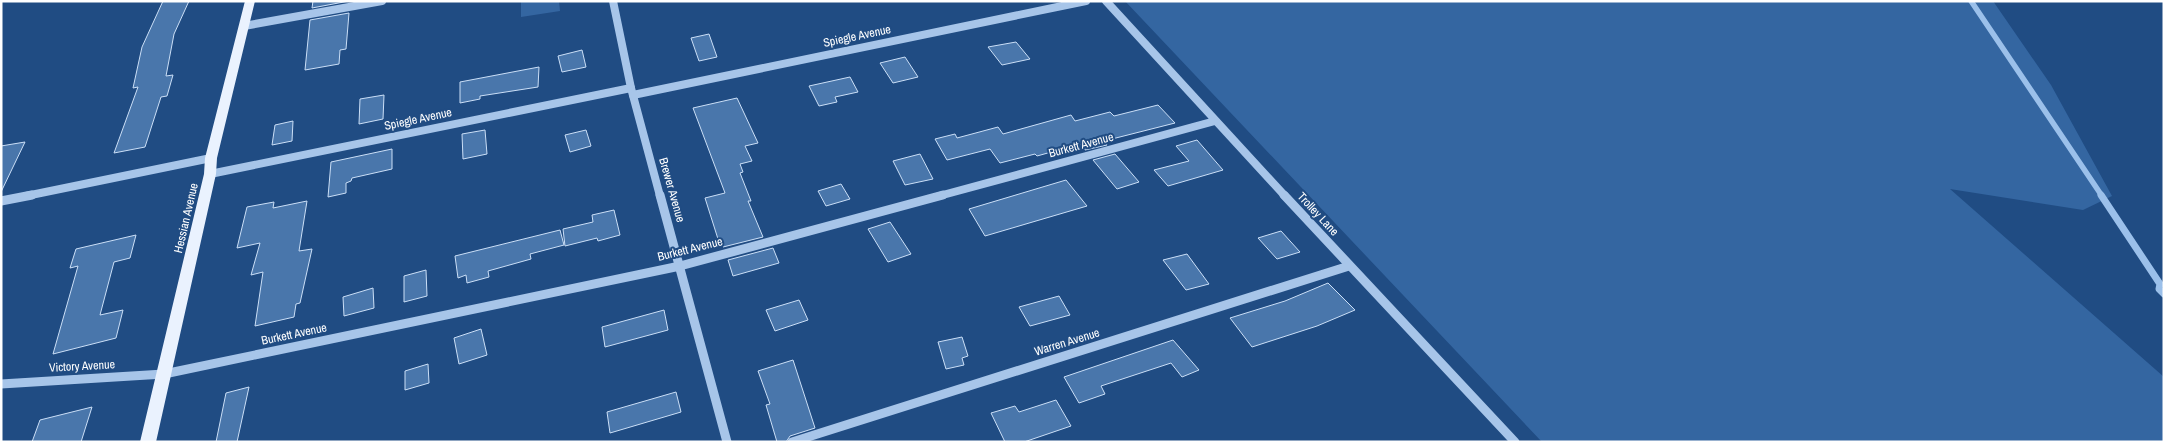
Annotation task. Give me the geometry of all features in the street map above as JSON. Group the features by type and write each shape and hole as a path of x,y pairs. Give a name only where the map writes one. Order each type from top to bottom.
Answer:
{"main road":[{"name":"Hessian Avenue","path":"148,442 210,174 211,158 250,1"}],"street":[{"path":"244,26 382,1"},
{"name":"Brewer Avenue","path":"613,1 632,91 727,442"},
{"name":"Spiegle Avenue","path":"210,174 1086,1"},
{"name":"Trolley Lane","path":"1106,1 1349,266 1515,442"},
{"name":"Burkett Avenue","path":"164,374 680,266 1216,121"},
{"path":"1,200 211,158"},
{"name":"Warren Avenue","path":"792,442 1349,266"},
{"name":"Victory Avenue","path":"1,384 164,374"}],"shaded area":[{"path":"521,1 559,1 560,11 521,17"},
{"path":"1125,1 1993,1 2051,85 2112,196 2083,210 1950,189 2164,377 2164,442 1542,442"}],"building":[{"path":"163,1 189,1 174,34 166,76 173,75 167,96 161,97 145,147 114,153 138,87 133,88 142,47"},
{"path":"313,1 349,1 312,8"},
{"path":"349,13 346,49 340,50 339,64 305,70 310,20"},
{"path":"709,34 717,57 699,61 691,38"},
{"path":"1016,42 1030,59 1002,65 988,47"},
{"path":"582,50 586,67 562,72 558,56"},
{"path":"905,57 918,77 893,83 880,63"},
{"path":"539,67 538,87 480,96 480,99 460,103 460,82"},
{"path":"850,77 858,92 835,97 837,102 819,106 809,86"},
{"path":"384,95 383,119 359,124 360,99"},
{"path":"737,98 758,143 745,146 752,161 740,164 743,172 740,173 751,201 748,201 763,237 723,247 720,238 718,239 705,198 725,193 693,108"},
{"path":"1158,105 1175,123 1104,141 1107,145 1085,150 1080,144 1037,156 1035,154 1000,163 990,149 947,160 935,139 955,134 957,138 998,127 1003,134 1071,115 1075,121 1110,112 1114,116"},
{"path":"293,121 292,141 272,145 275,125"},
{"path":"485,130 487,154 463,159 462,134"},
{"path":"586,130 591,146 570,152 565,135"},
{"path":"1197,140 1223,170 1168,186 1154,170 1189,161 1176,146"},
{"path":"25,142 1,192 1,146"},
{"path":"392,149 392,169 352,178 351,181 346,183 346,193 328,197 331,162"},
{"path":"920,154 933,179 905,185 893,161"},
{"path":"1115,154 1139,182 1117,189 1093,160"},
{"path":"1066,180 1087,206 985,236 969,209"},
{"path":"841,184 850,199 826,206 818,191"},
{"path":"307,201 299,251 312,249 300,303 296,304 294,317 255,326 263,272 251,275 260,243 237,248 247,207 274,202 273,208"},
{"path":"614,210 620,235 598,241 597,238 565,246 563,229 593,222 592,215"},
{"path":"890,222 911,254 888,262 868,229"},
{"path":"560,230 564,245 530,254 531,259 488,271 489,277 467,283 466,275 458,278 455,256"},
{"path":"1281,231 1300,252 1277,259 1258,238"},
{"path":"136,235 130,258 114,262 100,315 123,310 116,338 53,354 78,266 70,268 76,249"},
{"path":"773,248 779,263 733,276 728,260"},
{"path":"1187,254 1209,284 1186,290 1163,260"},
{"path":"426,270 427,296 404,302 404,276"},
{"path":"1328,283 1355,310 1317,326 1252,347 1230,318 1285,301"},
{"path":"373,288 374,308 344,316 343,297"},
{"path":"1059,296 1070,315 1030,326 1019,307"},
{"path":"799,300 808,320 775,331 766,310"},
{"path":"664,310 668,330 605,347 602,327"},
{"path":"481,329 487,355 459,364 454,338"},
{"path":"962,337 968,356 962,358 964,365 946,369 938,342"},
{"path":"1173,340 1199,370 1182,377 1171,363 1101,386 1105,394 1079,403 1064,377"},
{"path":"793,360 815,428 790,436 786,442 777,442 766,405 770,404 758,371"},
{"path":"428,364 429,383 405,390 405,371"},
{"path":"249,387 237,442 216,442 226,393"},
{"path":"676,392 681,412 610,433 607,412"},
{"path":"1056,400 1071,426 1024,442 1005,442 991,413 1015,406 1019,412"},
{"path":"92,407 81,442 32,442 40,420"}],"waterway":[{"path":"1971,1 2102,196"},
{"path":"2101,195 2160,284 2159,289 2164,294"}]}
